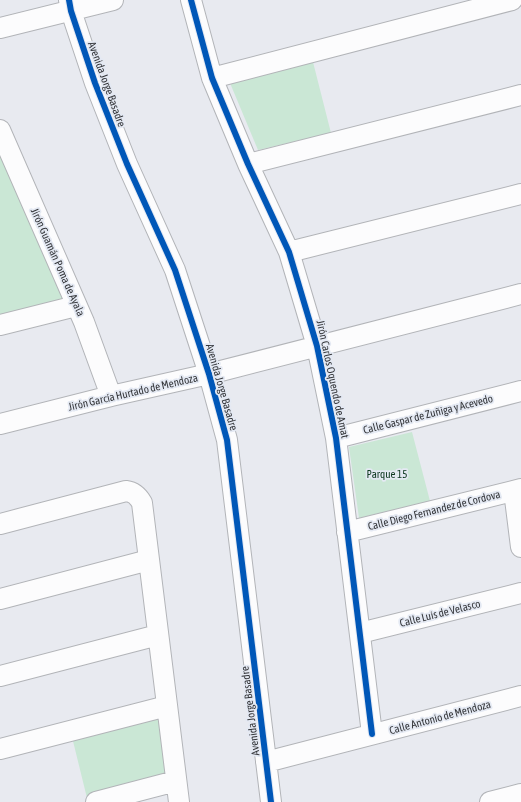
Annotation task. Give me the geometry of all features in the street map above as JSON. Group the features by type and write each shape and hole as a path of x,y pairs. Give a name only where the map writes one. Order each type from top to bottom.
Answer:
{"street":[{"path":"0,28 70,5 113,0"},
{"name":"Jirón Carlos Oquendo de Amat","path":"191,0 212,78 248,164 289,252 317,346 336,438 372,734"},
{"path":"212,78 512,0"},
{"name":"Avenida Jorge Basadre","path":"70,5 95,83 127,164 175,270 209,374 227,440 272,802"},
{"path":"248,164 521,95"},
{"name":"Jirón Guamán Poma de Ayala","path":"0,130 76,306 111,396"},
{"path":"289,252 521,194"},
{"name":"Jirón García Hurtado de Mendoza","path":"0,424 111,396 209,374 521,294"},
{"path":"0,325 76,306"},
{"name":"Calle Gaspar de Zuñiga y Acevedo","path":"336,438 521,391"},
{"path":"517,490 521,547"},
{"name":"Calle Diego Fernandez de Cordova","path":"347,532 517,490"},
{"path":"0,524 126,491 136,494 142,503 179,802"},
{"path":"0,599 149,560"},
{"name":"Calle Luis de Velasco","path":"360,633 521,593"},
{"path":"0,676 158,635"},
{"name":"Calle Antonio de Mendoza","path":"266,762 521,696"},
{"path":"0,749 167,706"},
{"path":"96,802 176,781"},
{"path":"490,802 521,794"}],"green space":[{"path":"313,62 331,133 258,150 230,83"},
{"path":"0,147 66,302 0,317"},
{"name":"Parque 15","path":"412,432 430,501 359,518 349,447"},
{"path":"162,713 170,776 87,798 72,737"}],"cycle path":[{"path":"69,0 71,11 95,83 127,164 175,270 209,374 227,440 271,802"},
{"path":"191,0 212,78 248,164 289,252 317,346 336,438 372,734"}]}
